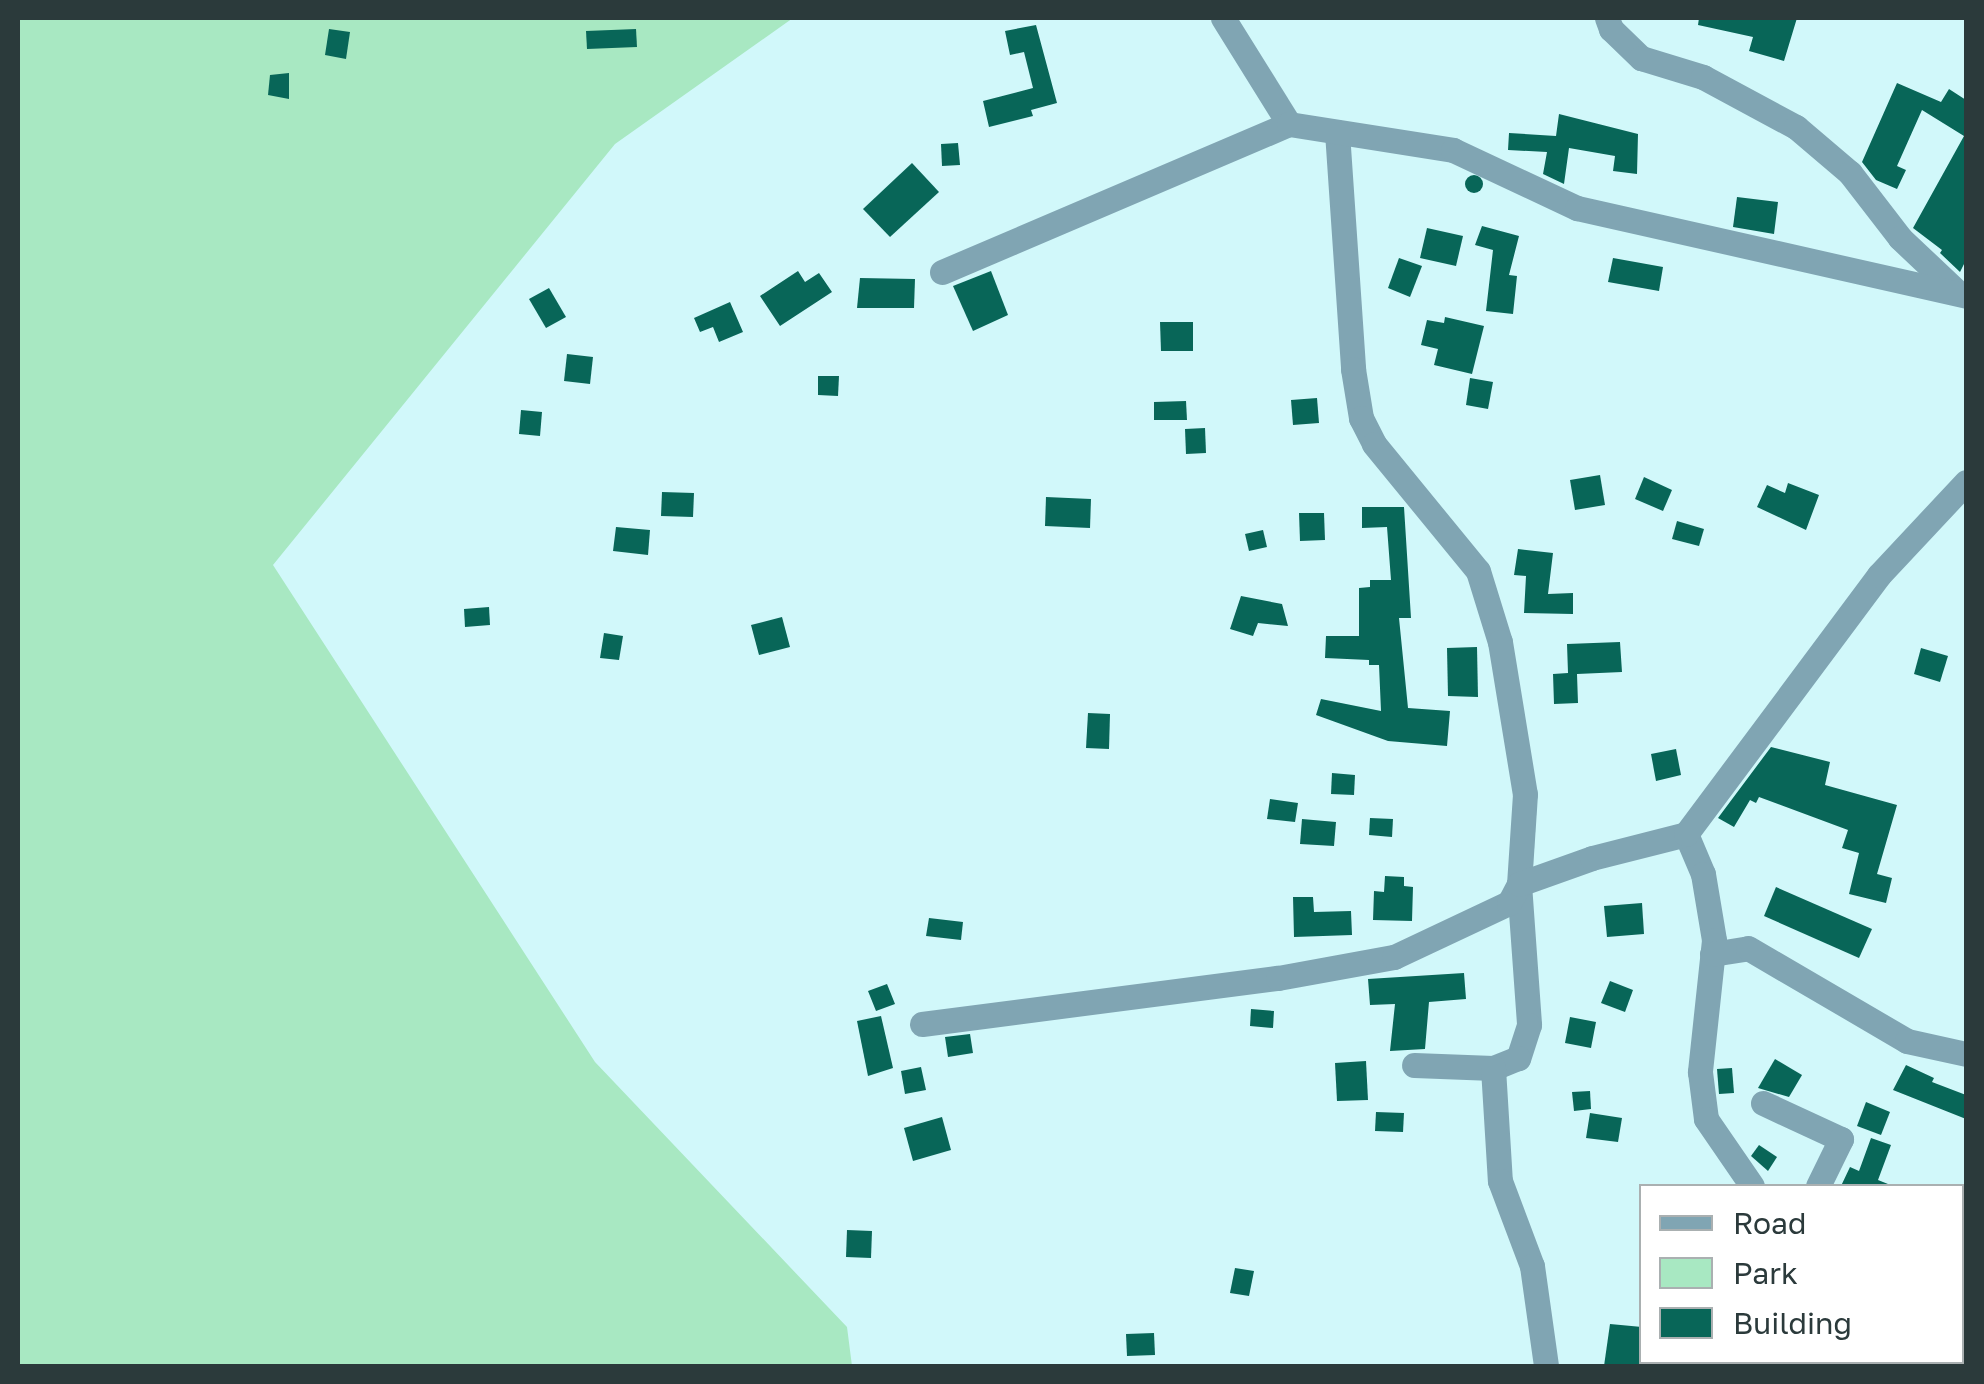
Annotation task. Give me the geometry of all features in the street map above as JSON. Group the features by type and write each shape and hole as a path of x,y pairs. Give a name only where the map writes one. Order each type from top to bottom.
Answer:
{"street":[{"path":"1224,18 1289,124"},
{"path":"1607,18 1611,29 1641,58 1703,77 1796,127 1850,173 1900,238 1961,293"},
{"path":"942,272 1289,124 1453,150 1577,208 1961,293"},
{"path":"1337,132 1361,418 1374,444 1478,571 1500,642 1525,794 1520,884 1530,1025 1518,1058 1493,1068 1414,1065"},
{"path":"922,1024 1278,978 1394,957 1508,904 1520,884 1592,858 1686,834 1879,574 1966,482"},
{"path":"1686,834 1703,874 1712,954 1700,1072 1706,1119 1751,1184"},
{"path":"1712,954 1748,948 1908,1041 1966,1054"},
{"path":"1493,1068 1500,1181 1532,1266 1546,1366"},
{"path":"1763,1102 1840,1140 1819,1184"}],"green space":[{"path":"18,18 793,18 615,144 273,565 595,1062 847,1327 852,1366 18,1366"}],"building":[{"path":"1699,18 1797,18 1784,61 1749,51 1753,37 1698,25"},
{"path":"1036,25 1057,103 1031,110 1033,116 989,127 983,101 1033,88 1024,52 1010,55 1005,31"},
{"path":"329,29 350,32 346,59 325,55"},
{"path":"636,29 637,47 587,49 586,31"},
{"path":"289,73 289,99 268,95 270,75"},
{"path":"1897,83 1941,102 1949,89 1966,100 1966,260 1960,272 1940,253 1942,250 1913,228 1964,136 1922,110 1897,166 1906,170 1897,189 1876,180 1862,162"},
{"path":"1559,114 1638,134 1637,174 1613,171 1615,156 1569,148 1564,184 1543,174 1547,152 1508,150 1509,133 1556,136"},
{"path":"958,143 960,165 942,166 941,144"},
{"path":"912,163 939,192 890,237 863,209"},
{"path":"1474,175 1483,184 1474,193 1465,184"},
{"path":"1737,197 1778,202 1774,234 1733,227"},
{"path":"1482,226 1519,236 1509,275 1517,276 1513,314 1486,311 1493,250 1475,245"},
{"path":"1427,228 1463,236 1456,266 1420,258"},
{"path":"1399,258 1422,266 1410,297 1388,288"},
{"path":"1613,258 1663,267 1659,291 1608,282"},
{"path":"798,271 805,282 819,273 832,292 780,326 760,296"},
{"path":"991,271 1008,315 973,331 953,286"},
{"path":"860,278 915,279 914,308 857,308"},
{"path":"549,288 566,317 546,328 529,299"},
{"path":"730,302 743,332 719,342 713,327 700,332 694,318"},
{"path":"1445,317 1484,326 1472,374 1434,365 1438,349 1421,345 1427,320 1444,323"},
{"path":"1160,322 1193,322 1193,351 1161,351"},
{"path":"567,354 593,357 590,384 564,381"},
{"path":"818,376 839,376 838,396 818,395"},
{"path":"1470,378 1493,382 1488,409 1466,405"},
{"path":"1317,398 1319,423 1293,425 1291,400"},
{"path":"1186,401 1187,420 1154,420 1154,402"},
{"path":"521,410 542,412 540,436 519,434"},
{"path":"1205,428 1206,453 1186,454 1185,429"},
{"path":"1600,475 1605,505 1575,510 1570,480"},
{"path":"1644,477 1672,490 1663,511 1635,499"},
{"path":"1788,483 1819,495 1806,530 1757,507 1767,485 1785,493"},
{"path":"662,492 694,493 693,517 661,516"},
{"path":"1046,497 1091,499 1090,528 1045,526"},
{"path":"1362,507 1404,507 1411,618 1399,618 1408,708 1450,711 1447,746 1388,741 1316,715 1321,699 1381,711 1379,665 1369,665 1369,660 1325,658 1326,636 1359,636 1359,588 1370,587 1370,580 1391,580 1387,527 1362,528"},
{"path":"1299,513 1324,513 1325,540 1300,541"},
{"path":"1677,521 1704,529 1699,546 1672,539"},
{"path":"616,527 650,530 648,555 613,551"},
{"path":"1263,530 1267,547 1249,551 1245,534"},
{"path":"1518,549 1553,553 1548,594 1573,593 1573,614 1524,613 1526,576 1514,575"},
{"path":"1241,596 1282,604 1288,626 1258,623 1253,636 1230,629"},
{"path":"489,607 490,625 465,627 464,609"},
{"path":"782,617 790,647 759,655 751,625"},
{"path":"604,633 623,636 619,660 600,658"},
{"path":"1620,642 1622,672 1577,674 1578,703 1554,704 1553,674 1568,673 1567,644"},
{"path":"1477,647 1478,697 1448,696 1447,648"},
{"path":"1921,648 1948,656 1940,682 1914,674"},
{"path":"1088,713 1110,714 1109,749 1086,748"},
{"path":"1771,747 1830,762 1825,785 1897,805 1877,874 1892,878 1886,903 1849,894 1859,853 1842,848 1848,830 1759,797 1756,803 1750,800 1734,827 1718,818"},
{"path":"1676,749 1681,775 1656,781 1651,754"},
{"path":"1332,773 1355,775 1354,795 1331,794"},
{"path":"1270,799 1298,803 1295,822 1267,819"},
{"path":"1370,818 1393,819 1392,837 1369,835"},
{"path":"1302,819 1336,822 1334,846 1300,844"},
{"path":"1385,876 1404,877 1404,886 1413,887 1412,921 1373,920 1374,891 1384,892"},
{"path":"1776,887 1872,929 1859,958 1764,916"},
{"path":"1293,897 1313,897 1314,912 1351,911 1352,935 1294,937"},
{"path":"1642,903 1644,934 1607,937 1604,906"},
{"path":"929,918 963,922 961,940 926,936"},
{"path":"1464,973 1466,999 1429,1002 1425,1049 1390,1051 1395,1004 1370,1005 1368,979"},
{"path":"1610,981 1633,990 1625,1012 1601,1003"},
{"path":"887,984 895,1004 876,1011 868,991"},
{"path":"1251,1009 1274,1011 1273,1028 1250,1026"},
{"path":"881,1016 893,1068 868,1076 857,1021"},
{"path":"1570,1017 1596,1022 1591,1048 1565,1043"},
{"path":"970,1034 973,1053 948,1057 945,1037"},
{"path":"1775,1059 1802,1075 1789,1097 1758,1088"},
{"path":"1366,1061 1368,1100 1337,1101 1335,1063"},
{"path":"1906,1065 1934,1078 1932,1082 1966,1095 1966,1119 1893,1090"},
{"path":"921,1067 926,1090 905,1094 901,1071"},
{"path":"1732,1068 1734,1093 1719,1094 1717,1069"},
{"path":"1590,1091 1591,1109 1574,1111 1572,1092"},
{"path":"1866,1102 1890,1112 1881,1135 1857,1126"},
{"path":"1376,1112 1404,1113 1403,1132 1375,1131"},
{"path":"1590,1113 1622,1118 1618,1142 1586,1138"},
{"path":"942,1117 951,1150 913,1161 904,1128"},
{"path":"1871,1138 1891,1145 1878,1180 1888,1184 1842,1184 1850,1167 1859,1171"},
{"path":"1759,1145 1777,1157 1768,1171 1751,1156"},
{"path":"847,1230 872,1231 871,1258 846,1257"},
{"path":"1235,1268 1254,1271 1249,1296 1230,1293"},
{"path":"1610,1324 1639,1327 1642,1366 1604,1366"},
{"path":"1154,1333 1155,1355 1127,1356 1126,1334"}]}
